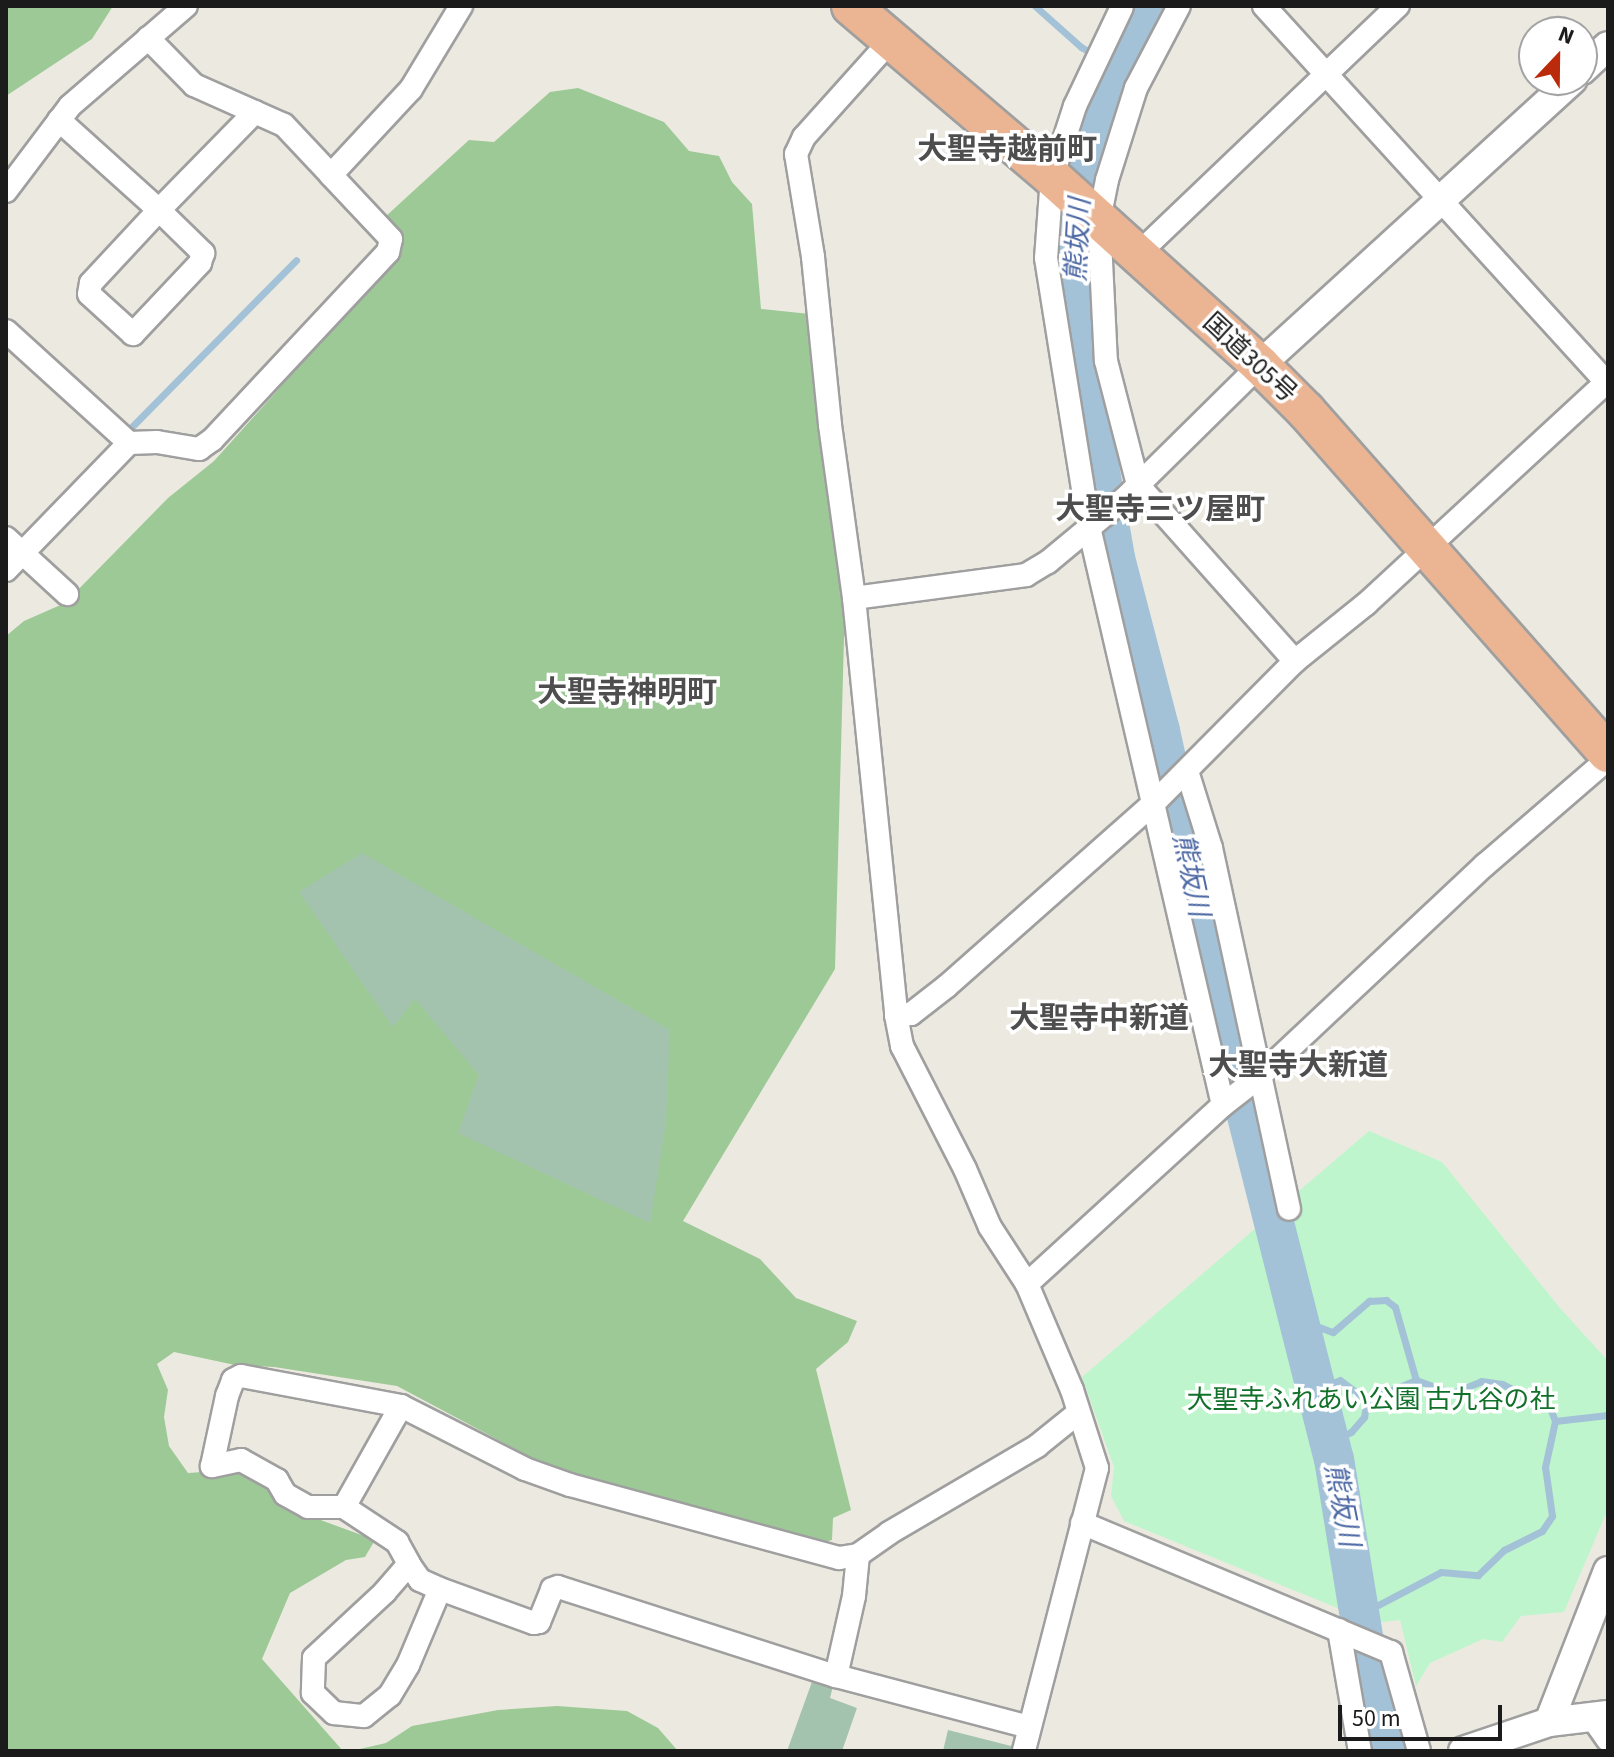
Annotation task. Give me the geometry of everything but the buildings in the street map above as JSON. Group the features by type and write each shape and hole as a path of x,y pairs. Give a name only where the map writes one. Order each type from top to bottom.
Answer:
{"highway":[{"name":"国道305号","path":"851,6 1056,180 1260,365 1306,411 1608,753"}],"street":[{"path":"6,191 59,120 186,6"},
{"path":"331,175 411,89 461,6"},
{"path":"1122,6 1075,106 1056,180 1046,258 1093,524 1227,1102"},
{"path":"1179,6 1136,88 1093,215 1106,361 1131,491 1295,661"},
{"path":"896,1015 911,1014 947,986 1158,799 1295,661 1366,604 1607,383 1324,76 1264,6"},
{"path":"1137,255 1398,6"},
{"path":"67,594 11,554 129,443 157,442 199,449 212,440 388,252 391,239 284,125 194,85 148,38"},
{"path":"892,39 804,137 796,154 813,257 830,425 854,598 896,1015 902,1046 965,1169 990,1227 1027,1284 1072,1390 1097,1468 1024,1751"},
{"path":"854,598 1026,575 1048,562 1131,491 1260,365 1555,96"},
{"path":"59,120 159,210 203,253 203,259 133,334 89,294 89,289 159,210 255,112"},
{"path":"6,331 129,443"},
{"path":"1027,1284 1227,1102 1259,1077 1485,865 1608,759"},
{"path":"1187,771 1211,848 1289,1209"},
{"path":"1029,1727 836,1676 558,1587 552,1589 539,1622 534,1623 420,1580 397,1542 344,1507 308,1507 285,1494 277,1480 241,1460 212,1466 233,1380 241,1376 401,1406 525,1469 570,1485 665,1508 821,1556 858,1555 889,1533 1037,1446 1078,1413"},
{"path":"344,1507 401,1406"},
{"path":"1082,1523 1391,1652 1419,1751"},
{"path":"836,1676 858,1555"},
{"path":"409,1564 385,1592 314,1658 313,1693 324,1707 345,1717 364,1716 390,1695 408,1665 440,1589"},
{"path":"1549,1722 1608,1571"},
{"path":"1343,1631 1360,1751"},
{"path":"1463,1751 1549,1722 1599,1716 1608,1740"}],"green space":[{"path":"6,6 113,6 92,39 6,96"},
{"path":"578,88 664,122 689,151 719,156 732,182 752,204 761,309 810,314 845,602 835,969 683,1221 760,1259 796,1298 857,1321 848,1342 816,1369 851,1510 833,1518 832,1540 813,1545 711,1510 551,1468 397,1386 274,1367 235,1365 174,1352 157,1364 168,1390 164,1417 169,1446 188,1473 218,1471 240,1464 307,1515 375,1540 365,1557 346,1560 290,1593 262,1659 343,1751 6,1751 6,636 24,621 65,603 168,498 214,461 396,258 385,217 469,140 494,142 550,92"},
{"path":"362,853 670,1030 666,1122 650,1223 458,1133 479,1075 415,999 393,1027 299,892"},
{"name":"大聖寺ふれあい公園 古九谷の社","path":"1369,1131 1442,1162 1560,1308 1608,1361 1608,1509 1564,1612 1521,1616 1502,1642 1483,1639 1430,1663 1416,1686 1400,1620 1374,1623 1124,1521 1111,1496 1114,1467 1082,1377"},
{"path":"813,1679 833,1686 830,1698 857,1708 842,1751 787,1751"},
{"path":"557,1706 627,1711 658,1728 678,1751 351,1751 386,1743 412,1726 498,1710"},
{"path":"948,1730 1015,1747 1014,1751 943,1751"}],"waterway":[{"path":"1035,6 1081,47 1122,71"},
{"name":"熊坂川","path":"1154,6 1098,122 1073,213 1071,271 1076,332 1115,558 1160,731 1227,1037 1334,1459 1365,1649 1387,1751"},
{"path":"30,530 296,260"},
{"path":"1301,1320 1333,1332 1369,1301 1386,1300 1395,1307 1416,1380 1452,1393 1481,1381 1502,1384 1550,1408 1555,1421"},
{"path":"1317,1388 1340,1380 1367,1400"},
{"path":"1330,1443 1351,1432 1364,1417 1367,1400 1416,1380"},
{"path":"1361,1614 1441,1572 1478,1575 1504,1550 1542,1531 1552,1516 1545,1467 1555,1421 1608,1415"}],"district":[{"name":"大聖寺越前町","path":"1007,150"},
{"name":"大聖寺三ツ屋町","path":"1160,510"},
{"name":"大聖寺神明町","path":"627,693"},
{"name":"大聖寺中新道","path":"1099,1019"},
{"name":"大聖寺大新道","path":"1298,1066"}]}
